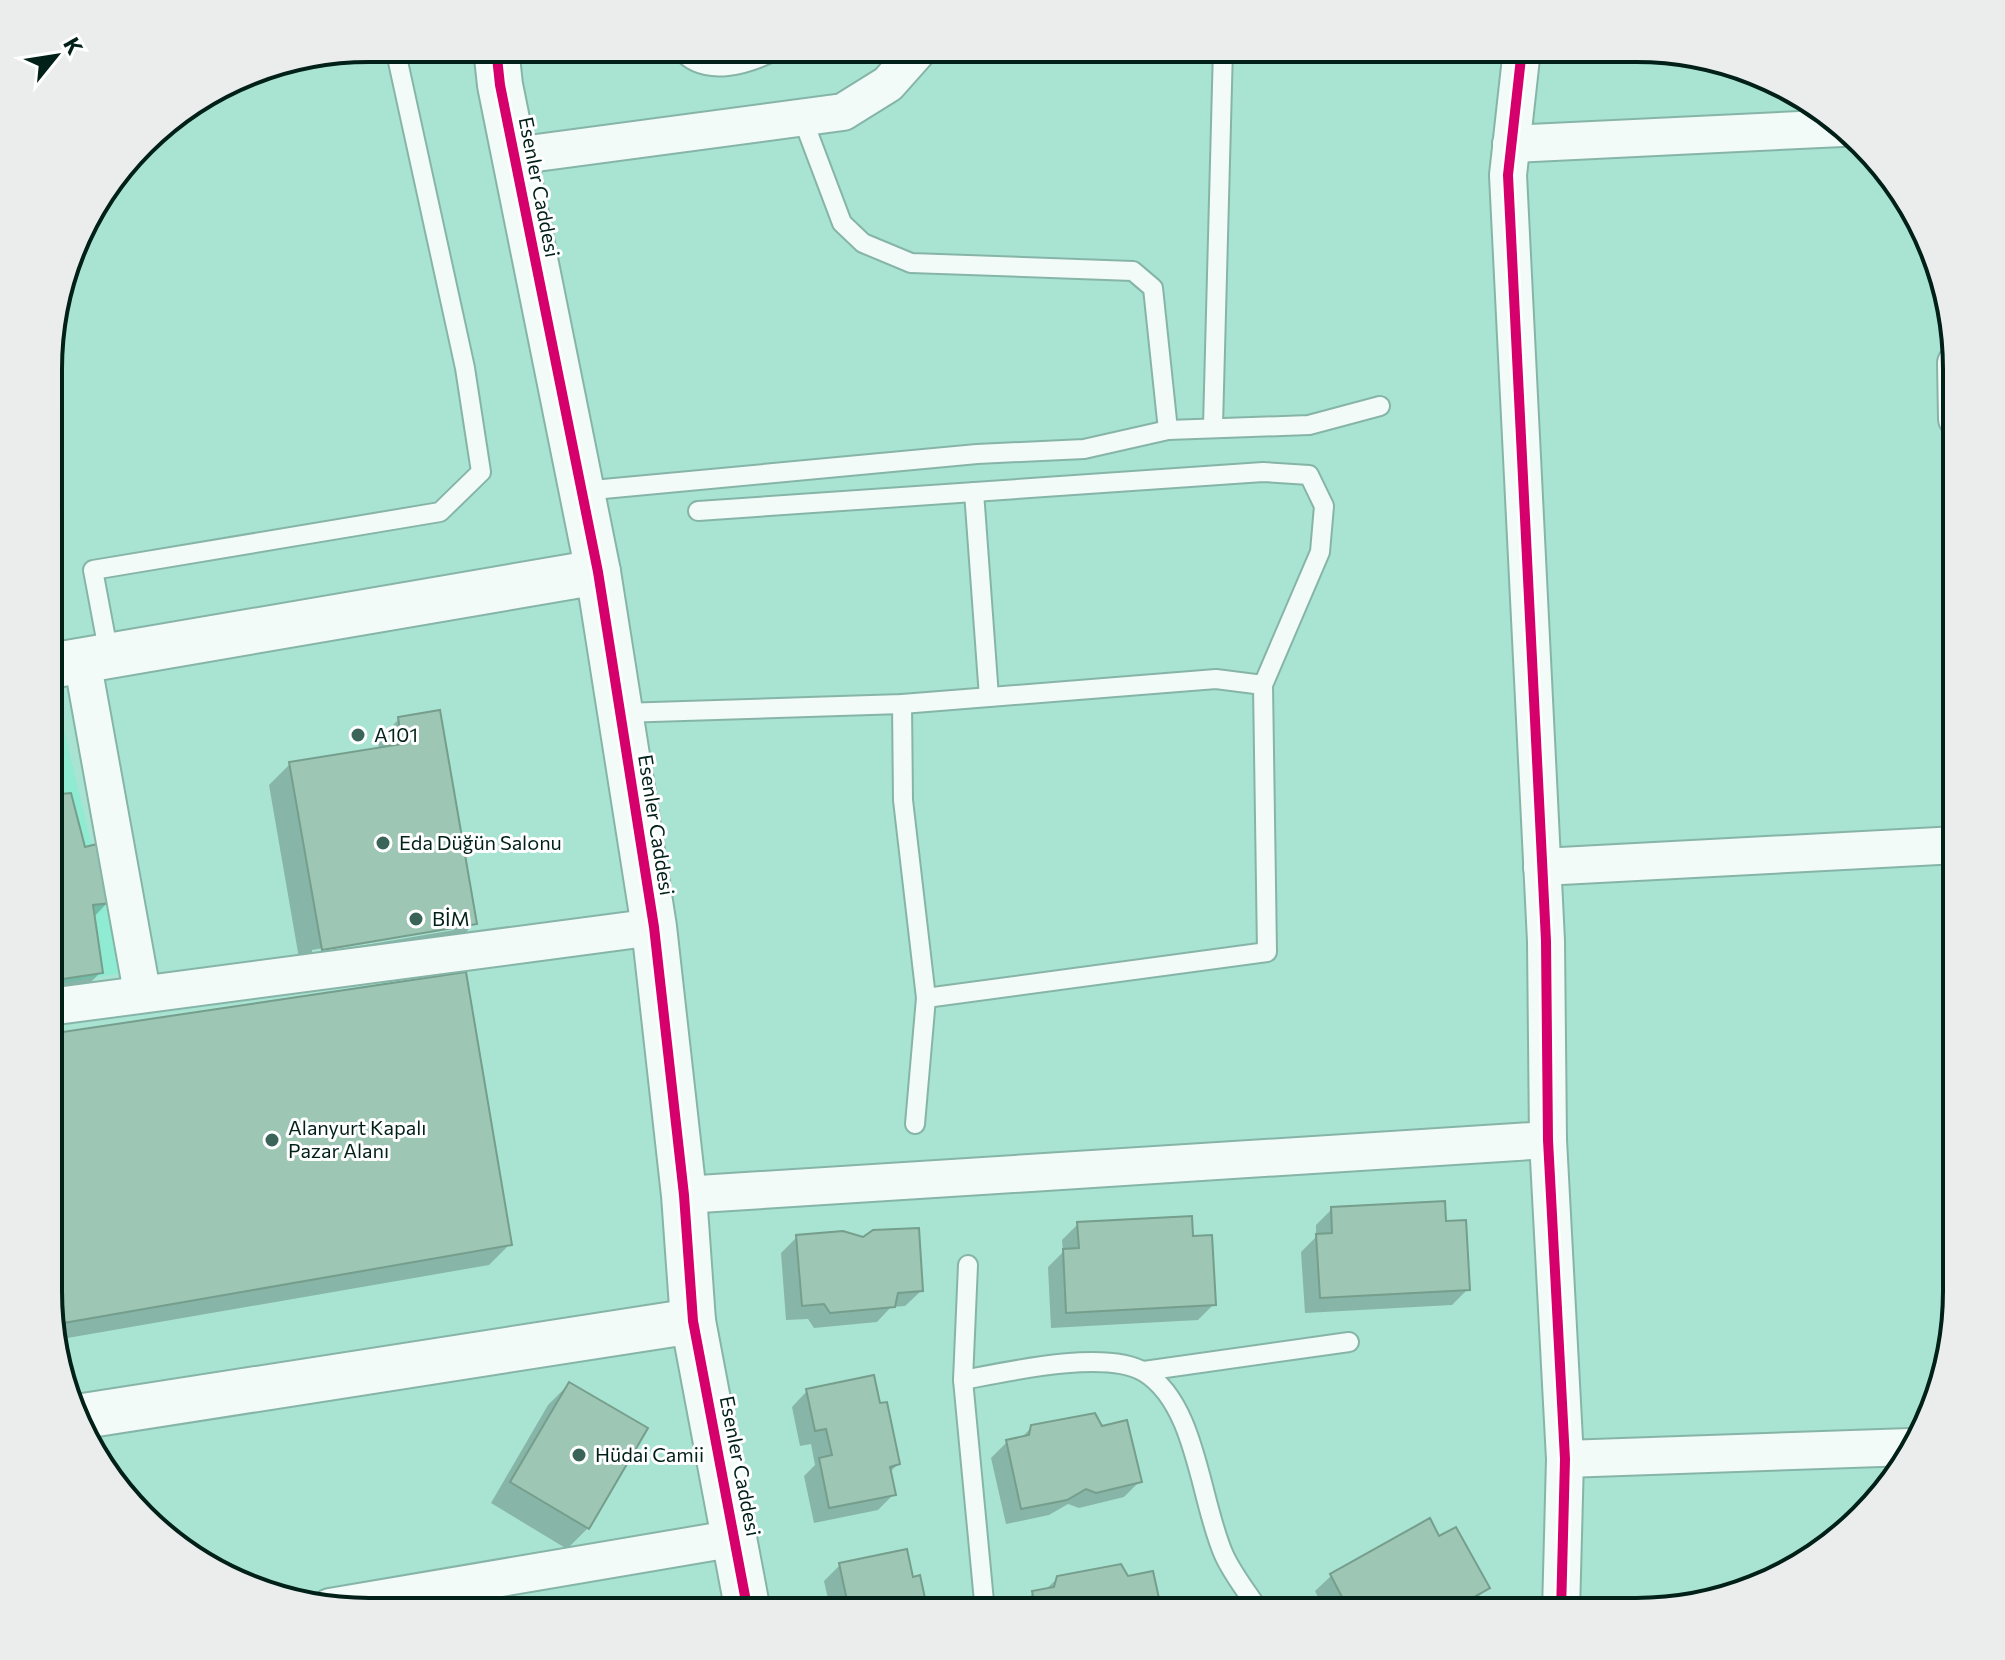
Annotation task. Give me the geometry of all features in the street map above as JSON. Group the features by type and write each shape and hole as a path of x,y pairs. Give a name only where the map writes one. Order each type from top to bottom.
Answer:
{"street":[{"name":"Esenler Caddesi","path":"498,62 514,156 598,572 621,713 654,927 684,1195 693,1321 746,1598"},
{"path":"514,156 843,112 888,84 908,62"},
{"path":"1520,62 1508,175 1542,867 1548,1140 1565,1459 1561,1598"},
{"path":"1511,144 1827,129"},
{"path":"142,992 81,660 598,572"},
{"path":"1542,867 1943,846"},
{"path":"62,1005 654,927"},
{"path":"684,1195 1548,1140"},
{"path":"88,1415 693,1321"},
{"path":"1565,1459 1900,1447"},
{"path":"383,1598 736,1538"}],"lane":[{"path":"81,660 93,570 440,512 481,472 465,368 398,62"},
{"path":"705,62 730,69 747,62"},
{"path":"1213,426 1223,62"},
{"path":"802,117 842,223 863,243 911,263 1133,271 1143,279 1153,288 1168,430"},
{"path":"582,491 977,454 1084,449 1168,430 1213,426 1309,425 1380,406"},
{"path":"698,511 1263,472 1309,475 1324,506 1320,552 1263,685 1267,952 926,998"},
{"path":"974,492 989,697"},
{"path":"621,713 902,704 1216,679 1263,685"},
{"path":"902,704 903,800 926,998 915,1124"},
{"path":"968,1265 963,1380 984,1598"},
{"path":"963,1380 1041,1365 1108,1363 1144,1371 1349,1342"},
{"path":"1144,1371 1173,1398 1224,1555 1251,1598"}],"shaded area":[{"path":"62,722 122,973 62,983"}],"building":[{"name":"Eda Düğün Salonu","path":"440,710 477,924 322,950 289,762 402,744 398,717"},
{"path":"71,793 85,847 101,843 111,903 93,905 103,973 62,979 62,794"},
{"name":"Alanyurt Kapalı Pazar Alanı","path":"466,972 512,1245 64,1323 62,1032"},
{"path":"1445,1201 1446,1221 1466,1220 1470,1290 1320,1298 1316,1234 1332,1233 1331,1207"},
{"path":"1192,1216 1193,1236 1212,1235 1216,1305 1066,1313 1063,1249 1079,1248 1077,1222"},
{"path":"919,1228 923,1291 898,1293 895,1307 830,1313 824,1304 802,1306 796,1235 843,1231 863,1237 873,1230"},
{"path":"874,1375 880,1403 887,1402 900,1464 890,1467 896,1495 829,1508 819,1458 832,1455 826,1429 815,1431 806,1389"},
{"name":"Hüdai Camii","path":"569,1382 648,1428 589,1529 510,1482"},
{"path":"1095,1413 1102,1426 1127,1420 1142,1482 1096,1493 1086,1489 1067,1500 1021,1509 1006,1440 1029,1435 1031,1425"},
{"path":"1430,1518 1439,1536 1456,1527 1490,1588 1472,1598 1340,1598 1330,1574"},
{"path":"907,1549 913,1577 920,1575 925,1598 846,1598 839,1563"},
{"path":"1121,1564 1128,1576 1153,1571 1159,1598 1033,1598 1032,1591 1054,1587 1057,1576"}],"cycle path":[{"path":"498,62 598,572 654,927 684,1195 693,1321 745,1598"},
{"path":"1521,62 1508,175 1546,941 1548,1140 1565,1459 1561,1598"}],"place":[{"name":"A101","path":"358,735"},
{"name":"Eda Düğün Salonu","path":"383,843"},
{"name":"BİM","path":"416,919"},
{"name":"Alanyurt Kapalı Pazar Alanı","path":"272,1140"},
{"name":"Hüdai Camii","path":"579,1455"}]}
